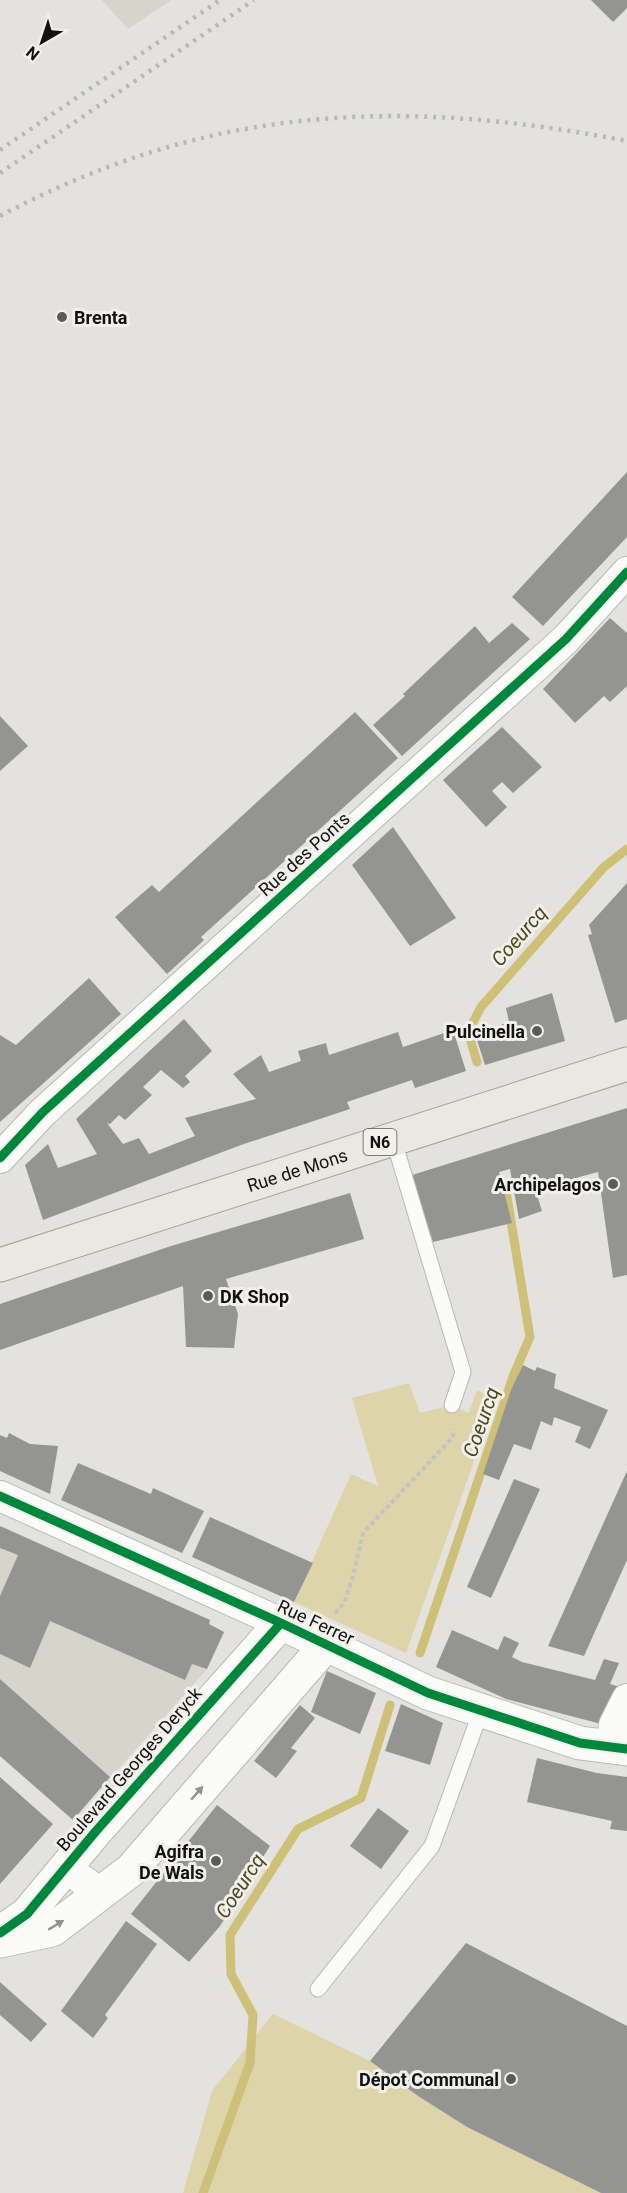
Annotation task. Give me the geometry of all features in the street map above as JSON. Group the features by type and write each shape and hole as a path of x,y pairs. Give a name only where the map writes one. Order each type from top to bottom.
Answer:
{"main road":[{"name":"Rue de Mons","path":"0,1265 627,1064"}],"street":[{"name":"Rue des Ponts","path":"0,1158 43,1112 566,639 627,572"},
{"name":"Rue Ferrer","path":"0,1496 281,1623 428,1693 580,1743 619,1748"},
{"name":"Boulevard Georges Deryck","path":"0,1933 27,1914 65,1867 281,1623"},
{"path":"0,1941 52,1930 131,1870 320,1642"},
{"path":"619,1748 614,1725 627,1699"},
{"name":"Boulevard Georges Deryck","path":"65,1867 100,1893"}],"lane":[{"path":"393,1138 463,1372 452,1405"},
{"path":"318,1989 432,1846 481,1711"}],"path":[{"path":"320,1642 344,1603 363,1533 453,1437 452,1405"}],"shaded area":[{"path":"102,0 171,0 128,29"},
{"path":"409,1383 420,1413 452,1405 469,1413 477,1390 496,1399 406,1653 294,1602 351,1474 378,1486 352,1398"},
{"path":"0,1526 210,1620 209,1625 224,1632 207,1669 73,1820 0,1756"},
{"path":"273,2014 370,2061 418,2096 467,2127 601,2193 183,2193 212,2091"}],"building":[{"path":"591,0 627,0 627,8 613,22"},
{"path":"627,472 627,537 543,626 512,597"},
{"path":"610,618 627,633 627,686 610,702 604,696 575,723 543,689"},
{"path":"512,623 530,639 402,756 373,725 475,626 489,643"},
{"path":"355,712 398,758 201,937 204,940 167,974 115,917 152,885 159,892"},
{"path":"0,716 28,746 0,771"},
{"path":"502,727 542,767 513,793 502,782 492,791 507,807 486,827 443,780"},
{"path":"393,827 456,918 410,946 352,865"},
{"path":"627,883 627,1019 615,1023 588,935 592,934 589,925"},
{"path":"89,978 121,1014 0,1122 0,1035 16,1045"},
{"path":"552,993 565,1041 485,1065 475,1034 509,1022 506,1008"},
{"path":"184,1019 212,1051 185,1076 190,1082 183,1088 161,1070 143,1087 152,1095 125,1120 119,1115 110,1124 107,1123 123,1144 139,1138 149,1154 195,1136 185,1118 256,1099 233,1074 261,1055 269,1072 301,1061 298,1051 326,1043 329,1055 398,1032 403,1047 453,1030 466,1071 415,1088 412,1080 347,1102 350,1109 241,1145 43,1220 25,1165 48,1144 58,1168 97,1154 76,1119"},
{"path":"627,1108 627,1275 613,1278 598,1172 535,1189 542,1211 519,1219 510,1169 499,1172 512,1223 433,1242 412,1175"},
{"path":"350,1193 364,1239 226,1279 238,1314 234,1348 186,1347 183,1286 0,1350 0,1304 171,1246"},
{"path":"523,1365 535,1371 537,1367 556,1374 554,1388 608,1410 590,1449 575,1442 581,1427 554,1417 552,1426 541,1421 531,1450 514,1444 499,1480 483,1474 511,1390"},
{"path":"9,1433 30,1444 58,1446 50,1494 0,1471 0,1435 7,1438"},
{"path":"78,1463 151,1494 153,1488 204,1511 182,1553 61,1500"},
{"path":"627,1471 627,1560 584,1656 548,1646"},
{"path":"514,1479 540,1489 491,1598 467,1587"},
{"path":"210,1517 313,1563 294,1602 192,1557"},
{"path":"0,1526 210,1620 209,1624 224,1632 207,1669 192,1664 185,1680 50,1621 30,1668 0,1654 0,1596 18,1555 0,1548"},
{"path":"452,1630 498,1650 504,1636 519,1643 512,1657 522,1662 595,1680 604,1659 619,1663 610,1684 623,1688 605,1725 506,1699 436,1667"},
{"path":"327,1671 376,1693 360,1734 311,1712"},
{"path":"0,1679 110,1777 73,1820 0,1756"},
{"path":"401,1704 443,1723 430,1765 385,1751"},
{"path":"300,1705 315,1718 291,1748 297,1751 276,1778 254,1761"},
{"path":"537,1758 597,1773 627,1777 627,1831 610,1829 612,1821 527,1802"},
{"path":"0,1777 53,1824 0,1884"},
{"name":"Agifra De Wals","path":"217,1805 270,1846 220,1926 189,1962 131,1914"},
{"path":"378,1808 409,1831 381,1869 350,1846"},
{"path":"126,1921 157,1944 105,2015 108,2018 93,2038 61,2011"},
{"name":"Dépot Communal","path":"466,1943 627,2026 627,2193 601,2193 467,2127 418,2096 370,2061"},
{"path":"0,1982 47,2024 31,2042 0,2015"}],"waterway":[{"name":"Coeurcq","path":"477,1062 468,1032 481,1007 604,867 627,849"},
{"name":"Coeurcq","path":"420,1653 514,1374 530,1337 507,1197"},
{"name":"Coeurcq","path":"203,2193 250,2063 253,2015 231,1974 230,1935 298,1829 361,1798 390,1705"}],"railway":[{"path":"0,150 220,0"},
{"path":"0,173 254,0"},
{"path":"0,216 78,179 154,151 230,132 306,120 383,116 462,119 543,127 627,141"}],"cycle path":[{"path":"0,1158 43,1112 566,639 627,572"},
{"path":"0,1496 281,1623 428,1693 580,1743 627,1749"},
{"path":"0,1933 27,1914 96,1831 281,1623"}],"place":[{"name":"Brenta","path":"62,317"},
{"name":"Pulcinella","path":"537,1031"},
{"name":"Archipelagos","path":"613,1184"},
{"name":"DK Shop","path":"208,1296"},
{"name":"Agifra De Wals","path":"216,1861"},
{"name":"Dépot Communal","path":"511,2079"}]}
